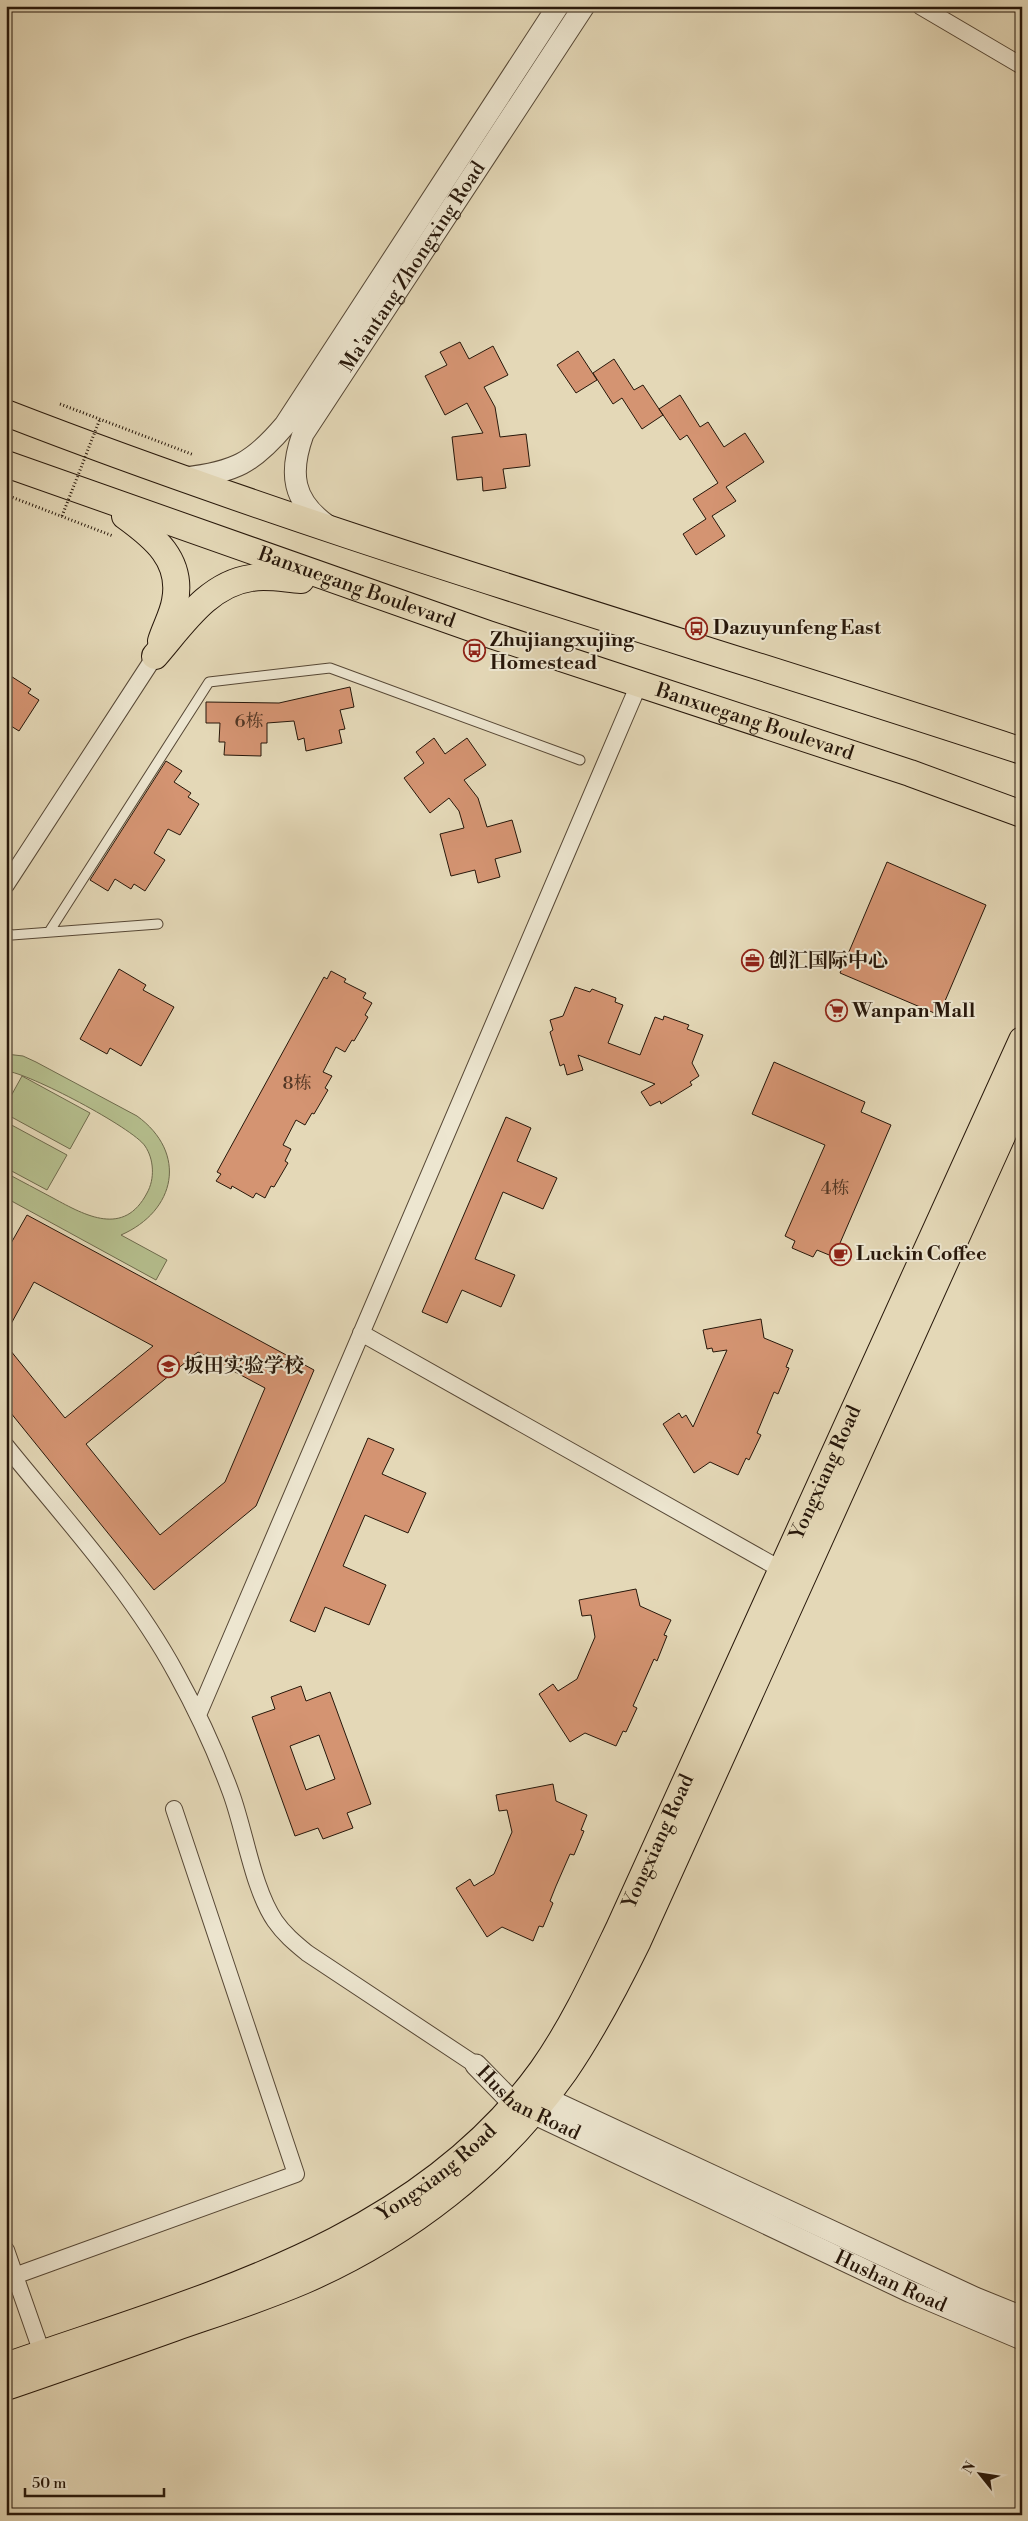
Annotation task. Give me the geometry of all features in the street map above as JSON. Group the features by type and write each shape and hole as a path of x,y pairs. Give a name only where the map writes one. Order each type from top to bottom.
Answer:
{"main road":[{"path":"6,413 183,479 758,668 1022,751"},
{"name":"Banxuegang Boulevard","path":"6,464 340,583 639,684 910,772 1022,814"},
{"path":"104,500 159,542 174,570 175,602 155,656"},
{"path":"155,656 202,603 213,594 238,581 266,577 340,583"},
{"name":"Yongxiang Road","path":"6,2387 257,2299 340,2263 372,2246 438,2203 490,2158 529,2101 599,1970 1022,1040"},
{"name":"Yongxiang Road","path":"6,2366 249,2280 330,2244 395,2208 424,2188 479,2140 564,2072 598,2019 638,1941 1022,1092"}],"street":[{"name":"Ma'antang Zhongxing Road","path":"183,479 218,474 244,463 265,448 285,425 558,6"},
{"name":"Ma'antang Zhongxing Road","path":"332,528 313,515 301,500 295,478 295,455 303,434 584,6"},
{"path":"920,6 1022,66"},
{"path":"6,885 155,656"},
{"path":"198,1715 639,684"},
{"path":"361,1334 782,1570"},
{"path":"6,1446 128,1596 175,1672 198,1715 231,1793 264,1900 275,1920 289,1938 307,1953 476,2065"},
{"path":"11,2278 296,2174 174,1809"},
{"name":"Hushan Road","path":"476,2065 529,2101 911,2292 1022,2339"},
{"name":"Hushan Road","path":"529,2101 1022,2317"},
{"path":"6,2250 11,2278 42,2353"}],"lane":[{"path":"49,932 209,682 330,668 580,760"},
{"path":"6,932 12,935 158,924"}],"path":[{"path":"60,404 194,455"},
{"path":"62,516 100,419"},
{"path":"6,495 114,536"}],"green space":[{"path":"6,1054 23,1056 36,1062 137,1116 153,1131 164,1147 169,1164 169,1180 164,1197 154,1211 140,1225 121,1235 167,1260 156,1280 6,1198 6,1173 78,1211 104,1219 116,1219 127,1215 138,1207 147,1193 151,1182 152,1163 145,1146 137,1138 102,1115 36,1081 6,1071"},
{"path":"22,1076 90,1113 70,1149 6,1114 6,1105"},
{"path":"6,1122 67,1155 47,1190 6,1168"}],"building":[{"path":"460,342 469,359 493,346 508,375 484,387 495,407 500,437 526,434 530,466 503,469 506,488 483,491 482,477 457,480 452,437 483,433 467,403 445,415 425,376 447,365 440,352"},
{"path":"578,351 597,380 576,393 557,365"},
{"path":"614,359 634,390 643,385 663,415 642,429 622,398 613,404 593,373"},
{"path":"680,395 700,427 708,422 724,447 745,433 764,462 726,487 736,501 712,516 725,536 696,555 683,534 706,519 693,499 718,483 687,435 680,440 659,409"},
{"path":"6,673 31,689 28,693 39,700 19,731 6,723"},
{"path":"350,687 354,707 340,710 345,729 339,730 342,743 306,751 304,738 298,740 294,721 267,723 267,743 261,743 261,756 224,755 225,742 219,742 220,723 206,723 206,702 279,703"},
{"path":"434,738 445,754 467,738 486,765 464,780 478,798 487,827 512,820 521,852 495,859 500,877 478,883 475,870 451,876 440,834 464,828 459,811 449,798 430,813 404,778 424,763 416,752"},
{"path":"166,761 182,771 174,782 191,793 188,797 199,804 180,835 168,829 154,853 165,860 145,891 134,884 131,889 115,879 108,891 90,880"},
{"path":"887,862 986,905 939,1015 840,973"},
{"path":"119,969 146,985 143,990 174,1007 141,1066 110,1048 107,1054 80,1039"},
{"path":"331,971 346,979 344,982 366,993 363,998 372,1003 365,1015 368,1017 345,1052 336,1047 323,1072 332,1076 325,1088 328,1090 305,1125 296,1120 283,1145 291,1149 285,1161 288,1163 274,1187 271,1186 265,1198 256,1193 253,1198 232,1186 231,1189 216,1181 221,1174 217,1172 324,977 327,979"},
{"path":"575,987 590,992 592,989 616,998 615,1002 623,1005 608,1043 640,1055 655,1017 663,1020 664,1016 689,1025 687,1029 703,1035 692,1063 699,1076 690,1082 692,1085 661,1104 660,1101 650,1106 641,1092 655,1084 578,1055 583,1070 567,1075 564,1064 560,1066 550,1032 553,1030 550,1020 563,1016"},
{"path":"774,1062 865,1102 861,1112 891,1125 834,1257 817,1250 813,1257 792,1248 795,1241 785,1236 825,1145 752,1114"},
{"path":"506,1117 531,1128 517,1161 557,1178 543,1209 503,1192 475,1259 515,1275 501,1307 462,1290 447,1323 422,1312"},
{"path":"27,1215 314,1370 256,1506 154,1590 6,1407 6,1345 65,1418 153,1346 34,1282 6,1333 6,1252","holes":["198,1352 265,1388 225,1482 160,1535 86,1444"]},
{"path":"761,1319 764,1338 793,1350 786,1367 789,1368 778,1394 774,1392 757,1433 761,1435 749,1460 746,1458 738,1475 710,1462 694,1473 663,1424 679,1413 682,1418 686,1415 693,1427 727,1350 713,1352 712,1348 707,1349 703,1330"},
{"path":"368,1438 394,1449 382,1474 426,1493 408,1533 365,1515 343,1566 386,1585 369,1625 325,1607 315,1632 290,1621"},
{"path":"636,1589 640,1606 671,1620 664,1635 667,1636 657,1661 654,1659 633,1706 637,1708 626,1732 623,1731 616,1746 585,1733 570,1742 539,1694 553,1684 558,1691 577,1679 595,1637 591,1615 582,1616 579,1600"},
{"path":"301,1686 306,1701 330,1692 371,1804 347,1813 353,1828 323,1839 318,1828 295,1836 252,1717 275,1709 271,1697","holes":["319,1735 335,1779 306,1790 290,1746"]},
{"path":"553,1784 556,1801 587,1815 581,1830 584,1831 574,1855 570,1854 556,1886 550,1901 553,1903 543,1927 539,1926 533,1941 502,1927 487,1937 456,1888 470,1879 474,1886 494,1874 512,1832 507,1810 499,1811 496,1795"}],"place":[{"name":"Dazuyunfeng East","path":"697,628"},
{"name":"Zhujiangxujing Homestead","path":"474,651"},
{"name":"创汇国际中心","path":"752,961"},
{"name":"Wanpan Mall","path":"836,1011"},
{"name":"Luckin Coffee","path":"840,1254"},
{"name":"坂田实验学校","path":"168,1366"}]}
